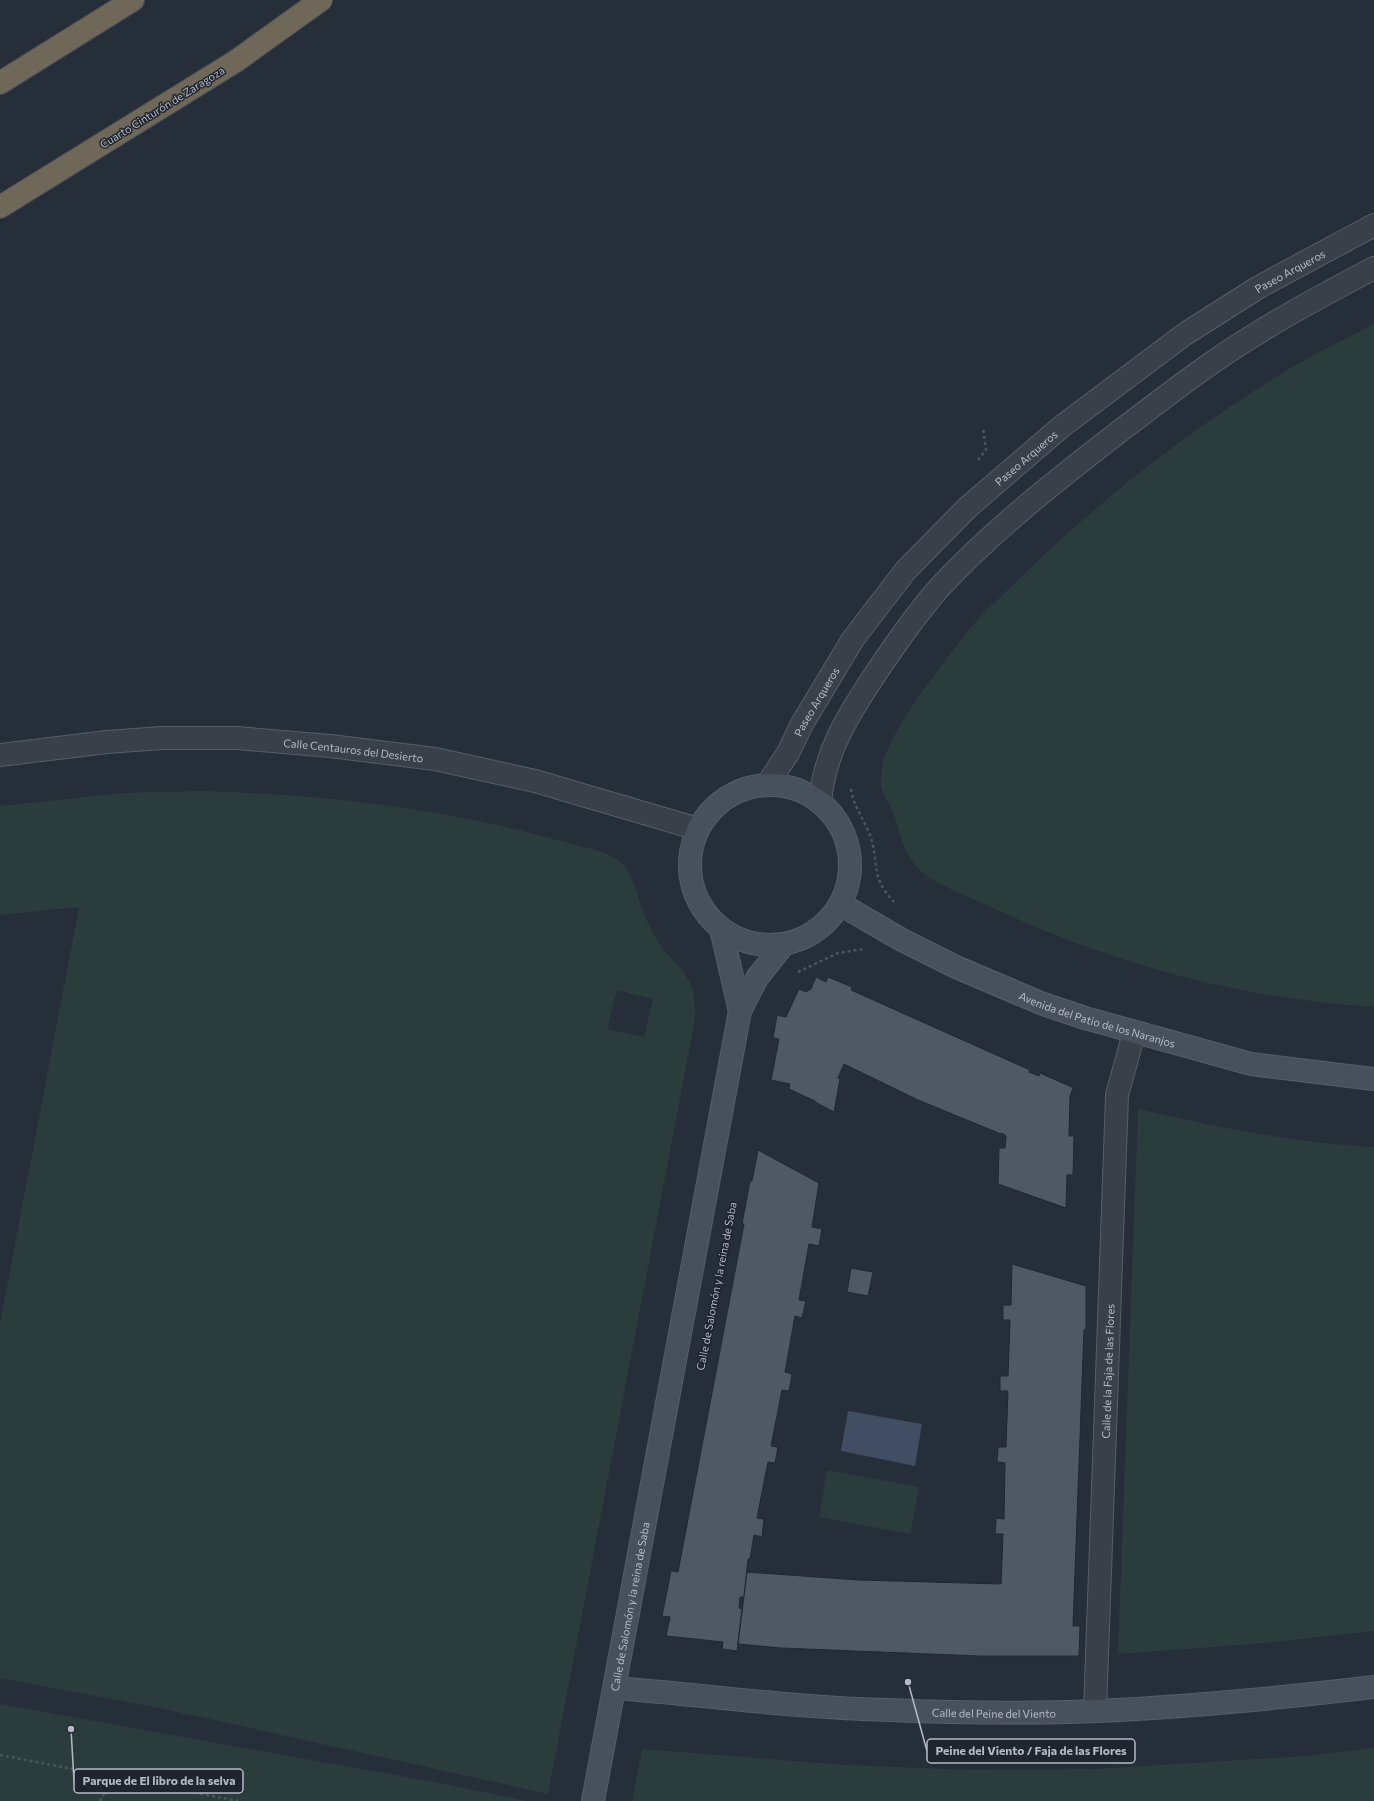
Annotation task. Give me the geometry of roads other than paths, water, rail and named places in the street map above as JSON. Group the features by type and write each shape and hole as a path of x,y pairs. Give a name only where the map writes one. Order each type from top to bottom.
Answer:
{"highway":[{"path":"0,83 133,0"},
{"name":"Cuarto Cinturón de Zaragoza","path":"0,207 236,61 320,0"}],"street":[{"name":"Paseo Arqueros","path":"767,784 788,752 802,724 852,639 906,570 968,507 1061,427 1185,334 1259,287 1374,225"},
{"path":"820,802 822,782 835,741 861,696 902,634 940,588 986,543 1068,471 1191,377 1254,334 1320,296 1374,268"},
{"name":"Calle Centauros del Desierto","path":"0,755 162,738 237,738 330,746 435,759 535,781 698,829"},
{"path":"767,784 795,788 820,802 839,823 848,850 849,878 840,904 829,918 816,930 800,939 784,944 767,945 751,943 736,938 721,929 710,919 700,906 692,884 690,860 692,844 698,829 707,815 734,793 750,787 767,784"},
{"name":"Avenida del Patio de los Naranjos","path":"840,904 902,940 956,967 1043,1004 1134,1033 1251,1064 1374,1079"},
{"name":"Calle de Salomón y la reina de Saba","path":"721,929 740,1011"},
{"name":"Calle de Salomón y la reina de Saba","path":"593,1801 740,1011 757,978 784,944"},
{"name":"Calle de la Faja de las Flores","path":"1095,1711 1117,1095 1134,1033"},
{"name":"Calle del Peine del Viento","path":"615,1688 773,1703 888,1710 1095,1711 1245,1702 1374,1687"}],"water":[{"path":"848,1411 922,1424 915,1466 841,1451"}],"place":[{"name":"Peine del Viento / Faja de las Flores","path":"908,1682"},
{"name":"Parque de El libro de la selva","path":"71,1729"}]}
